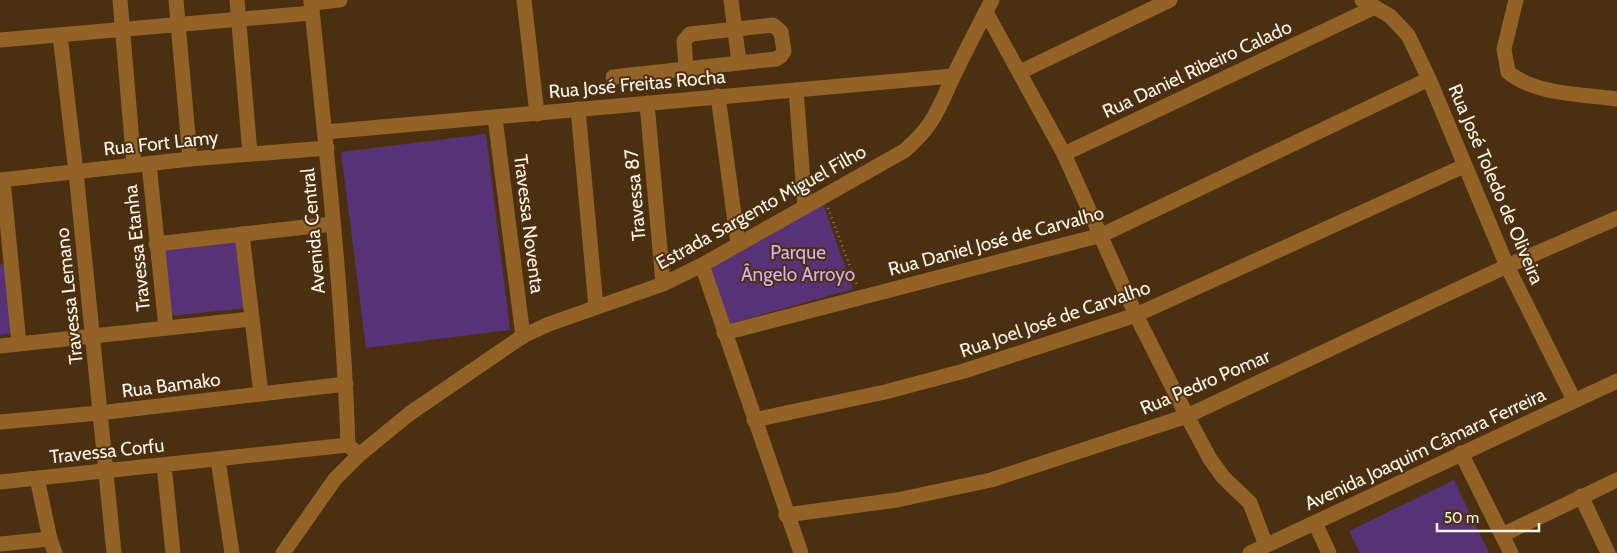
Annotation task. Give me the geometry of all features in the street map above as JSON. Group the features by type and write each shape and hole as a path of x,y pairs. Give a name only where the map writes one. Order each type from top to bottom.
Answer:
{"street":[{"name":"Travessa Etanha","path":"120,0 122,30 141,164 156,244 166,328"},
{"path":"176,0 190,159"},
{"path":"237,0 250,154"},
{"path":"0,40 239,20 340,0"},
{"path":"524,0 537,114"},
{"path":"731,0 739,62"},
{"path":"1020,72 1170,0"},
{"path":"1516,0 1504,49 1508,72 1520,82 1550,89 1617,99"},
{"name":"Rua José Toledo de Oliveira","path":"1368,3 1390,16 1408,35 1429,79 1507,266 1574,400"},
{"name":"Rua Daniel Ribeiro Calado","path":"1064,154 1368,3"},
{"name":"Avenida Central","path":"311,5 327,148 346,384 354,450"},
{"path":"989,6 1020,72 1064,154 1102,235 1136,316 1187,416 1210,459 1223,476 1250,503 1266,545"},
{"name":"Estrada Sargento Miguel Filho","path":"283,553 354,450 523,336 596,307 664,284 702,265 904,151 923,135 937,114 953,76 989,6"},
{"path":"612,77 776,59 781,56 784,47 781,32 777,26 735,29 687,36 684,41 686,68"},
{"name":"Travessa Lemano","path":"60,35 76,172 114,553"},
{"name":"Rua José Freitas Rocha","path":"325,132 953,76"},
{"name":"Rua Daniel José de Carvalho","path":"724,333 1102,235 1429,79"},
{"path":"796,90 805,207"},
{"path":"718,96 738,244"},
{"name":"Travessa 87","path":"647,103 664,284"},
{"path":"578,109 596,307"},
{"name":"Travessa Noventa","path":"495,118 523,336"},
{"name":"Rua Fort Lamy","path":"1,180 190,159 327,148"},
{"name":"Rua Joel José de Carvalho","path":"754,420 885,392 964,371 1136,316 1464,166"},
{"path":"1,180 6,260 19,344"},
{"name":"Rua Pedro Pomar","path":"786,515 897,500 965,486 1187,416 1507,266 1617,218"},
{"path":"156,244 332,224"},
{"path":"242,234 261,394"},
{"path":"702,265 786,515 801,553"},
{"path":"0,346 251,319"},
{"name":"Avenida Joaquim Câmara Ferreira","path":"1250,553 1617,380"},
{"name":"Rua Bamako","path":"0,422 99,413 346,384"},
{"name":"Travessa Corfu","path":"0,482 218,460 354,450"},
{"path":"1461,453 1510,553"},
{"path":"218,460 232,553"},
{"path":"164,465 173,553"},
{"path":"0,544 28,541 52,546 38,478"},
{"path":"1502,535 1617,480"},
{"path":"1581,496 1608,553"},
{"path":"1314,523 1328,553"}],"path":[{"path":"824,196 861,298"}],"green space":[{"path":"486,134 510,330 366,348 341,152"},
{"name":"Parque Ângelo Arroyo","path":"823,204 853,289 725,325 709,266"},
{"path":"237,237 247,308 169,316 161,248"},
{"path":"4,264 14,333 0,335 0,265"},
{"path":"1454,480 1489,553 1360,553 1349,531"}]}
